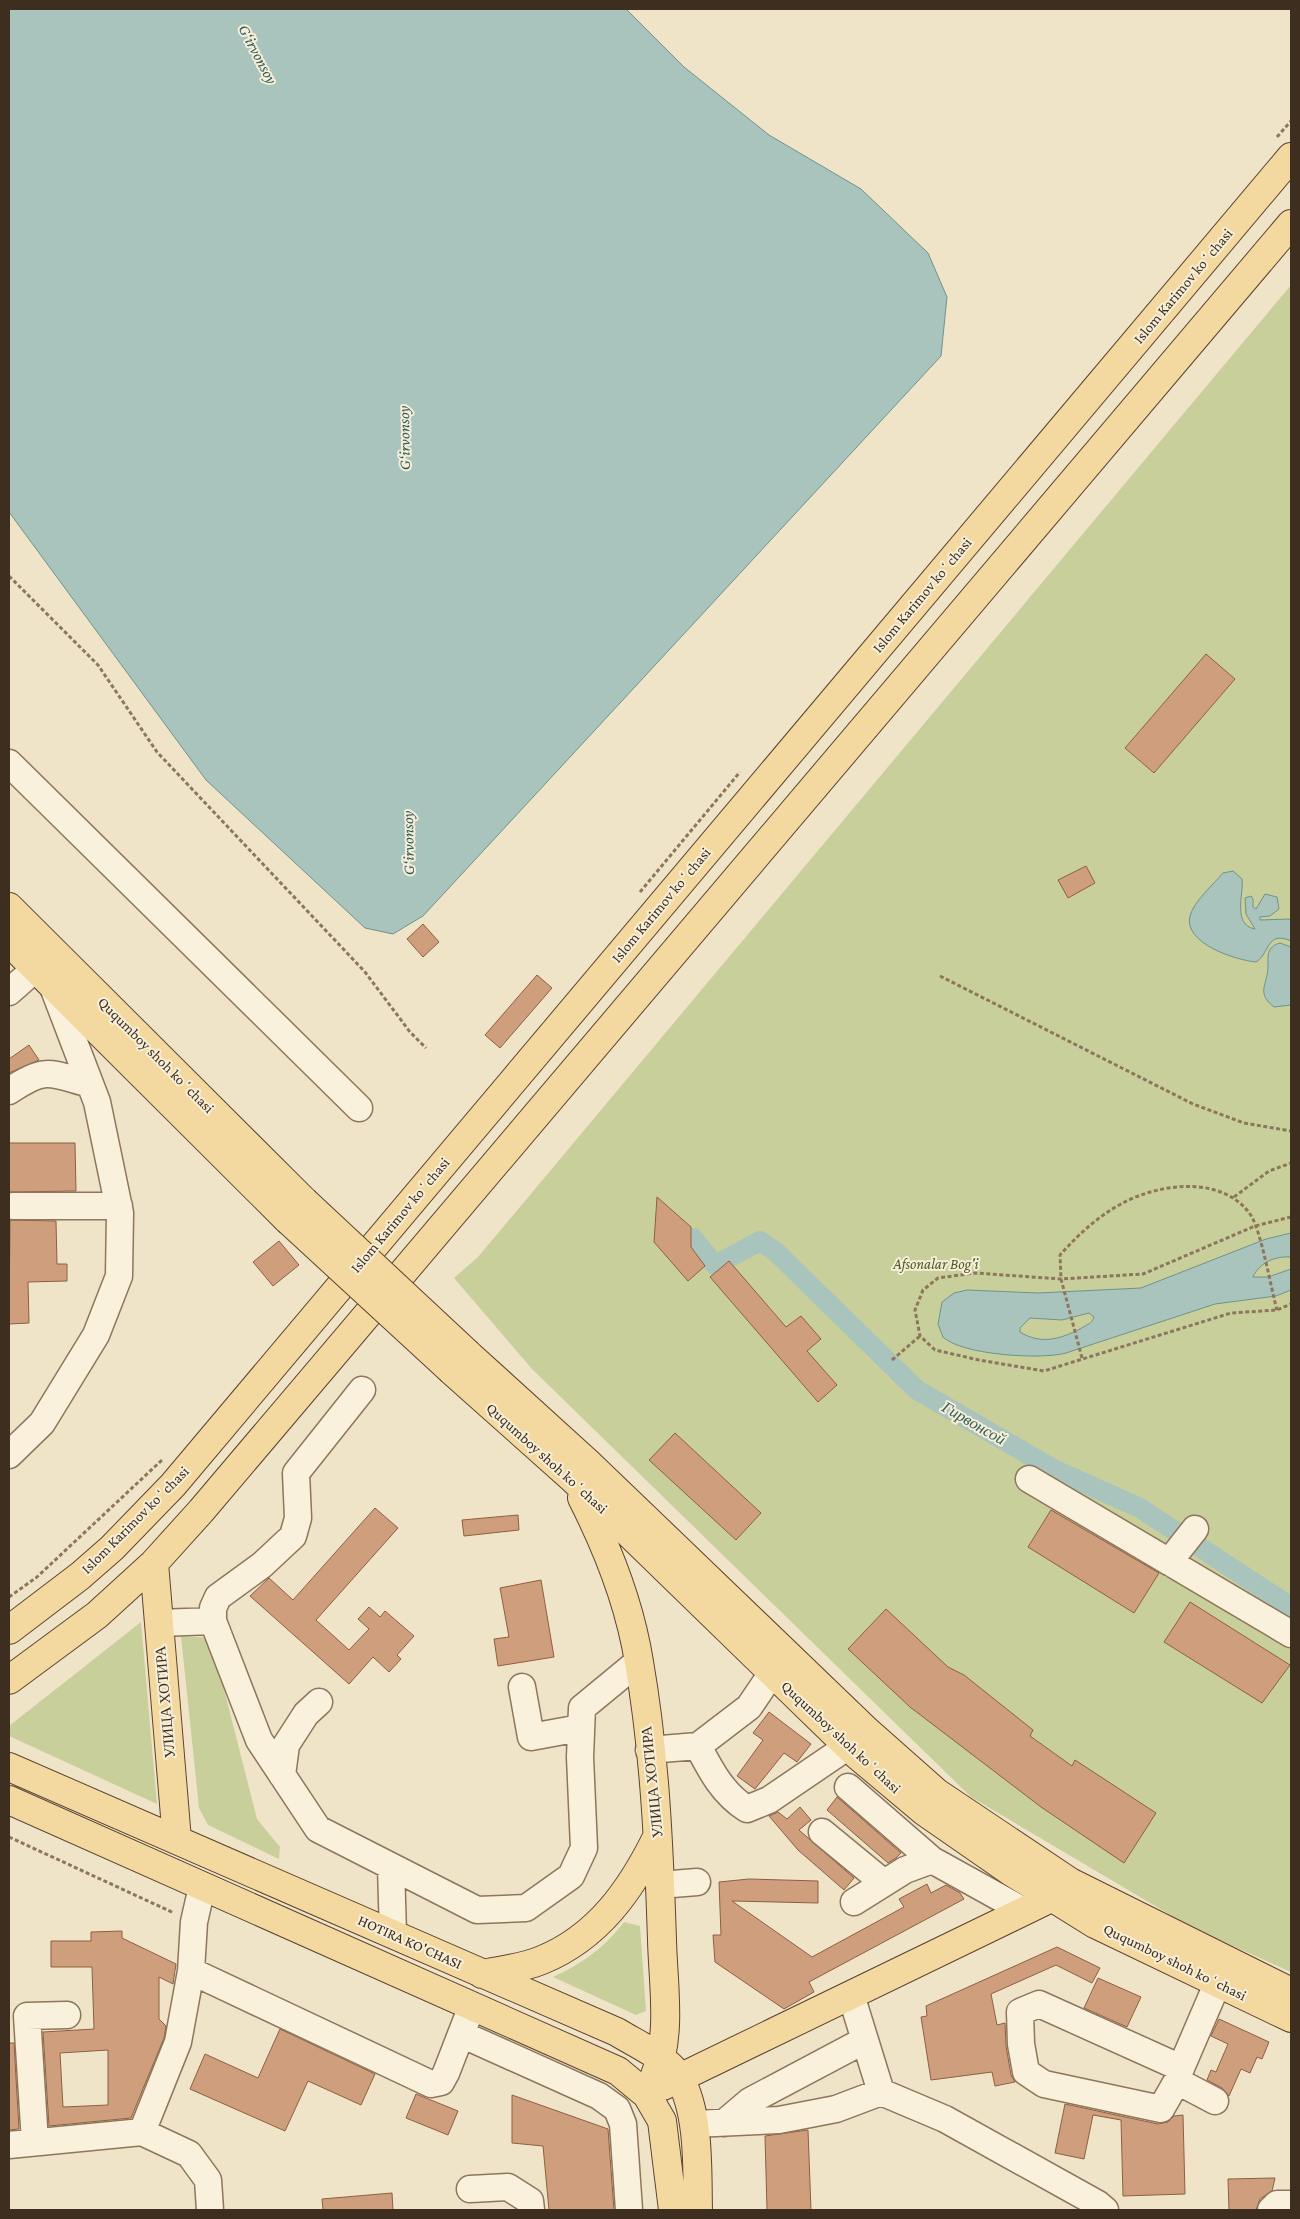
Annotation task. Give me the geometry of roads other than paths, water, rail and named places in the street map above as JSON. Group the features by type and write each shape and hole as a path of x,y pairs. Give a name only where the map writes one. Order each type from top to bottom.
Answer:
{"main road":[{"name":"Islom Karimov koʻchasi","path":"9,1630 112,1548 173,1485 1016,468 1291,157"},
{"path":"9,1680 97,1615 154,1563 207,1504 1291,224"},
{"name":"Ququmboy shoh koʻchasi","path":"9,907 296,1211"},
{"name":"Ququmboy shoh koʻchasi","path":"9,942 44,978 296,1211"},
{"path":"296,1211 460,1362"},
{"name":"Ququmboy shoh koʻchasi","path":"460,1362 572,1478 772,1673 849,1747 925,1812 1061,1890 1291,1992"},
{"name":"Ququmboy shoh koʻchasi","path":"460,1362 587,1462 867,1731 930,1786 1061,1890 1095,1924 1291,2018"},
{"name":"УЛИЦА ХОТИРА","path":"572,1478 599,1532 616,1576 639,1661 659,1834 664,2020 670,2069"},
{"name":"УЛИЦА ХОТИРА","path":"154,1563 177,1840"},
{"name":"HOTIRA KO'CHASI","path":"9,1767 617,2032 670,2069"},
{"path":"9,1800 618,2071 647,2095 662,2120 673,2210"},
{"path":"482,1974 541,1960 588,1932 624,1895 659,1834"},
{"path":"647,2095 670,2069 851,1995 1024,1911 1061,1890"},
{"path":"670,2069 694,2124 698,2210"}],"street":[{"path":"9,763 359,1108"},
{"path":"9,992 44,978 98,1102 119,1206 119,1276 96,1335 42,1423 9,1455"},
{"path":"9,1091 29,1077 41,1073 90,1084"},
{"path":"13,1206 119,1206"},
{"path":"362,1390 296,1473 298,1518 293,1536 262,1564 218,1597 213,1608 213,1621 259,1740 318,1829 477,1910 526,1908 571,1876 584,1848 580,1728 582,1708 639,1661"},
{"path":"1029,1479 1181,1547 1291,1634"},
{"path":"159,1623 213,1621"},
{"path":"649,1750 698,1746 749,1707 772,1673"},
{"path":"522,1687 532,1737 580,1728"},
{"path":"282,1775 286,1745 306,1714 318,1702"},
{"path":"698,1746 715,1777 733,1800 748,1809 769,1800 849,1747"},
{"path":"848,1787 932,1860 1024,1911"},
{"path":"822,1832 884,1883"},
{"path":"854,1902 905,1870 932,1860"},
{"path":"391,1866 393,1934"},
{"path":"660,1885 697,1882"},
{"path":"142,2132 178,2042 191,1971 194,1922 202,1887"},
{"path":"191,1971 431,2084 441,2082 472,2006"},
{"path":"1215,2101 1179,2075 1039,2004 1020,2012 1021,2044 1026,2072 1044,2084 1161,2110 1179,2075 1218,1982"},
{"path":"851,1995 880,2092"},
{"path":"35,2142 28,2016 67,2015"},
{"path":"461,2034 599,2096 617,2109 623,2124 625,2137 629,2210"},
{"path":"724,2123 750,2101 865,2040"},
{"path":"694,2124 788,2118 836,2109 880,2092 945,2119 1098,2204 1105,2210"},
{"path":"9,2145 142,2132 189,2154 208,2180 210,2210"},
{"path":"470,2188 508,2187 530,2201 531,2210"},
{"path":"1272,2210 1277,2204 1291,2204"}],"water":[{"name":"G‘irvonsoy","path":"9,9 626,9 684,67 769,135 861,189 928,253 947,297 941,356 423,916 393,934 365,928 206,780 9,512"},
{"path":"1233,871 1242,879 1241,915 1248,926 1255,929 1246,914 1245,898 1251,896 1253,907 1256,909 1265,894 1277,897 1279,909 1270,916 1260,917 1260,920 1289,919 1291,921 1291,941 1283,938 1273,941 1256,962 1236,958 1212,948 1194,934 1190,926 1192,910 1200,899 1223,873"},
{"path":"1280,943 1291,947 1291,1005 1274,1007 1265,997 1264,989 1269,952 1272,947"},
{"path":"1291,1233 1291,1257 1269,1261 1260,1267 1253,1277 1268,1277 1291,1269 1291,1290 1276,1296 1215,1304 1066,1353 1021,1356 984,1352 953,1343 943,1337 938,1324 942,1302 954,1293 967,1290 1038,1293 1141,1288 1266,1239","holes":["1089,1313 1094,1317 1087,1325 1073,1333 1058,1338 1035,1338 1020,1332 1020,1328 1030,1318 1062,1320"]}],"waterway":[{"name":"Гирвонсой","path":"693,1238 715,1265 760,1241 775,1251 917,1390 1055,1470 1140,1508 1291,1607"}],"park label":[{"name":"Afsonalar Bog'i","path":"936,1264"}]}
